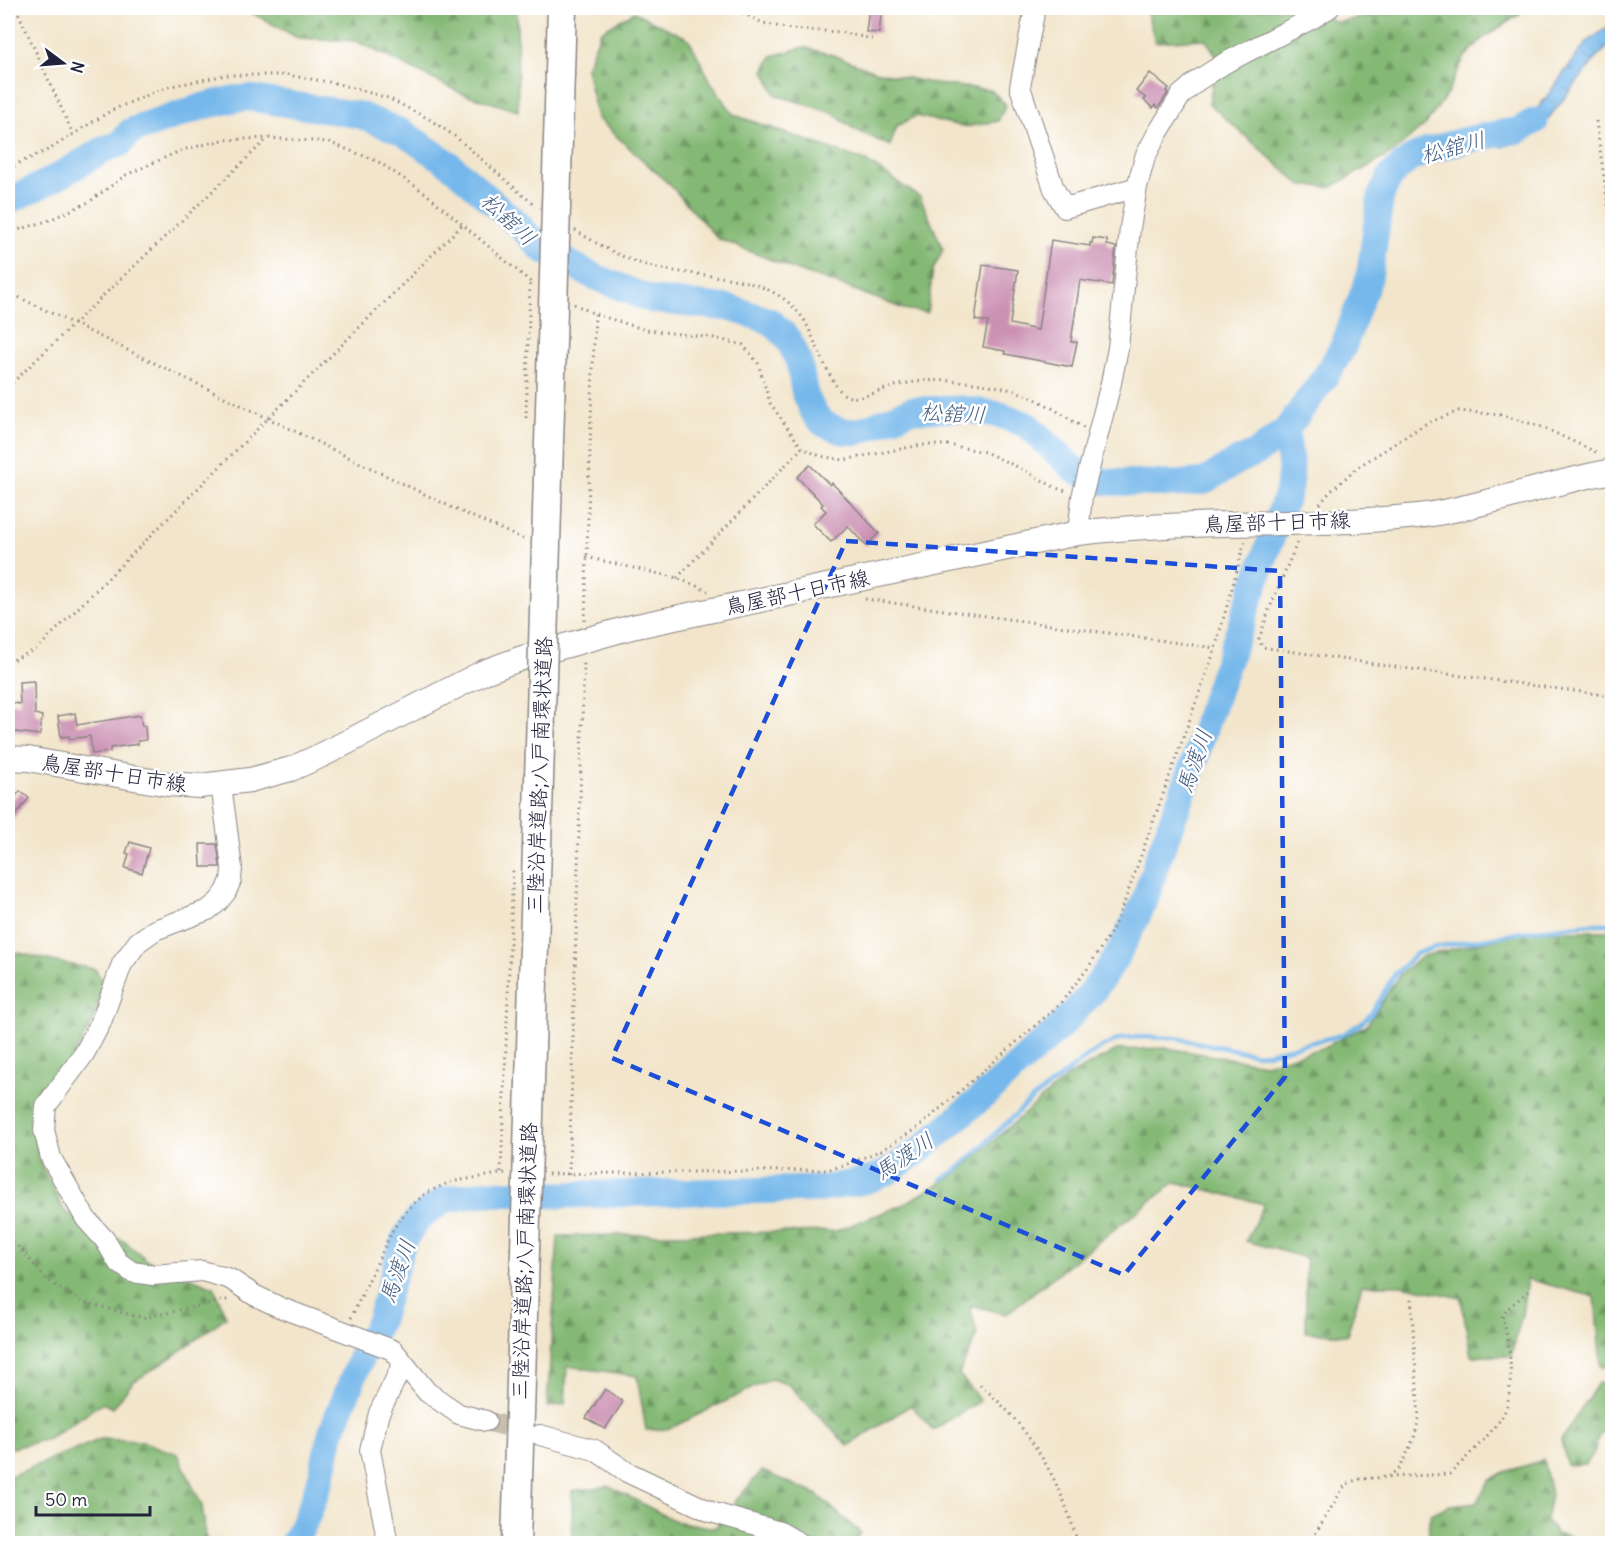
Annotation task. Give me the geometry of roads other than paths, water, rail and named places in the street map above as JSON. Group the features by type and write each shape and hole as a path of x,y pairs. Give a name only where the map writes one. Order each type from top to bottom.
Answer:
{"highway":[{"name":"三陸沿岸道路;八戸南環状道路","path":"516,1544 562,8"}],"main road":[{"name":"鳥屋部十日市線","path":"8,758 38,761 168,784 200,786 250,780 291,769 322,755 484,672 522,658 632,627 1078,533 1124,527 1374,520 1421,516 1462,508 1573,479 1607,463"}],"street":[{"path":"1035,8 1020,87 1054,189 1065,208 1137,187"},
{"path":"1078,533 1082,494 1118,348 1130,228 1145,157 1181,95 1197,81 1225,63 1329,8"},
{"path":"221,784 232,868 231,880 226,892 208,910 155,930 138,942 122,964 101,1022 84,1054 46,1106 44,1130 51,1158 86,1220 105,1240 118,1262 132,1272 153,1275 202,1271 230,1279 254,1295 279,1307 393,1350 427,1392 459,1414 486,1421"},
{"path":"388,1544 370,1450 380,1413 403,1364"},
{"path":"540,1435 595,1450 627,1472 711,1512 780,1532 801,1544"}],"water":[{"path":"1612,24 1612,43 1597,57 1547,120 1516,142 1503,147 1502,127 1524,120 1539,107 1586,43"}],"waterway":[{"name":"松舘川","path":"8,201 50,181 105,149 120,144 131,131 204,106 250,98 359,115 402,132 448,163 519,225 540,248 593,276 652,300 730,308 770,321 787,337 799,362 805,395 815,415 824,424 842,431 857,432 911,410 963,409 1001,415 1027,425 1076,471 1106,482 1177,484 1205,481 1234,463 1258,452 1286,430 1325,377 1343,347 1369,278 1381,195 1391,175 1410,159 1430,150 1466,140 1519,130 1535,121"},
{"name":"馬渡川","path":"292,1544 312,1504 322,1474 331,1433 363,1353 380,1319 404,1239 419,1218 444,1200 486,1193 560,1195 822,1189 868,1180 888,1172 921,1149 1059,1028 1090,995 1116,958 1144,903 1157,861 1195,760 1289,488 1291,468 1286,430"},
{"path":"941,1179 957,1170 1030,1101 1088,1056 1122,1038 1175,1038 1256,1054 1268,1053 1342,1035 1360,1024 1371,1014 1395,974 1417,953 1435,947 1536,930 1612,924"}],"tunnel":[{"path":"486,1421 529,1432"}]}
